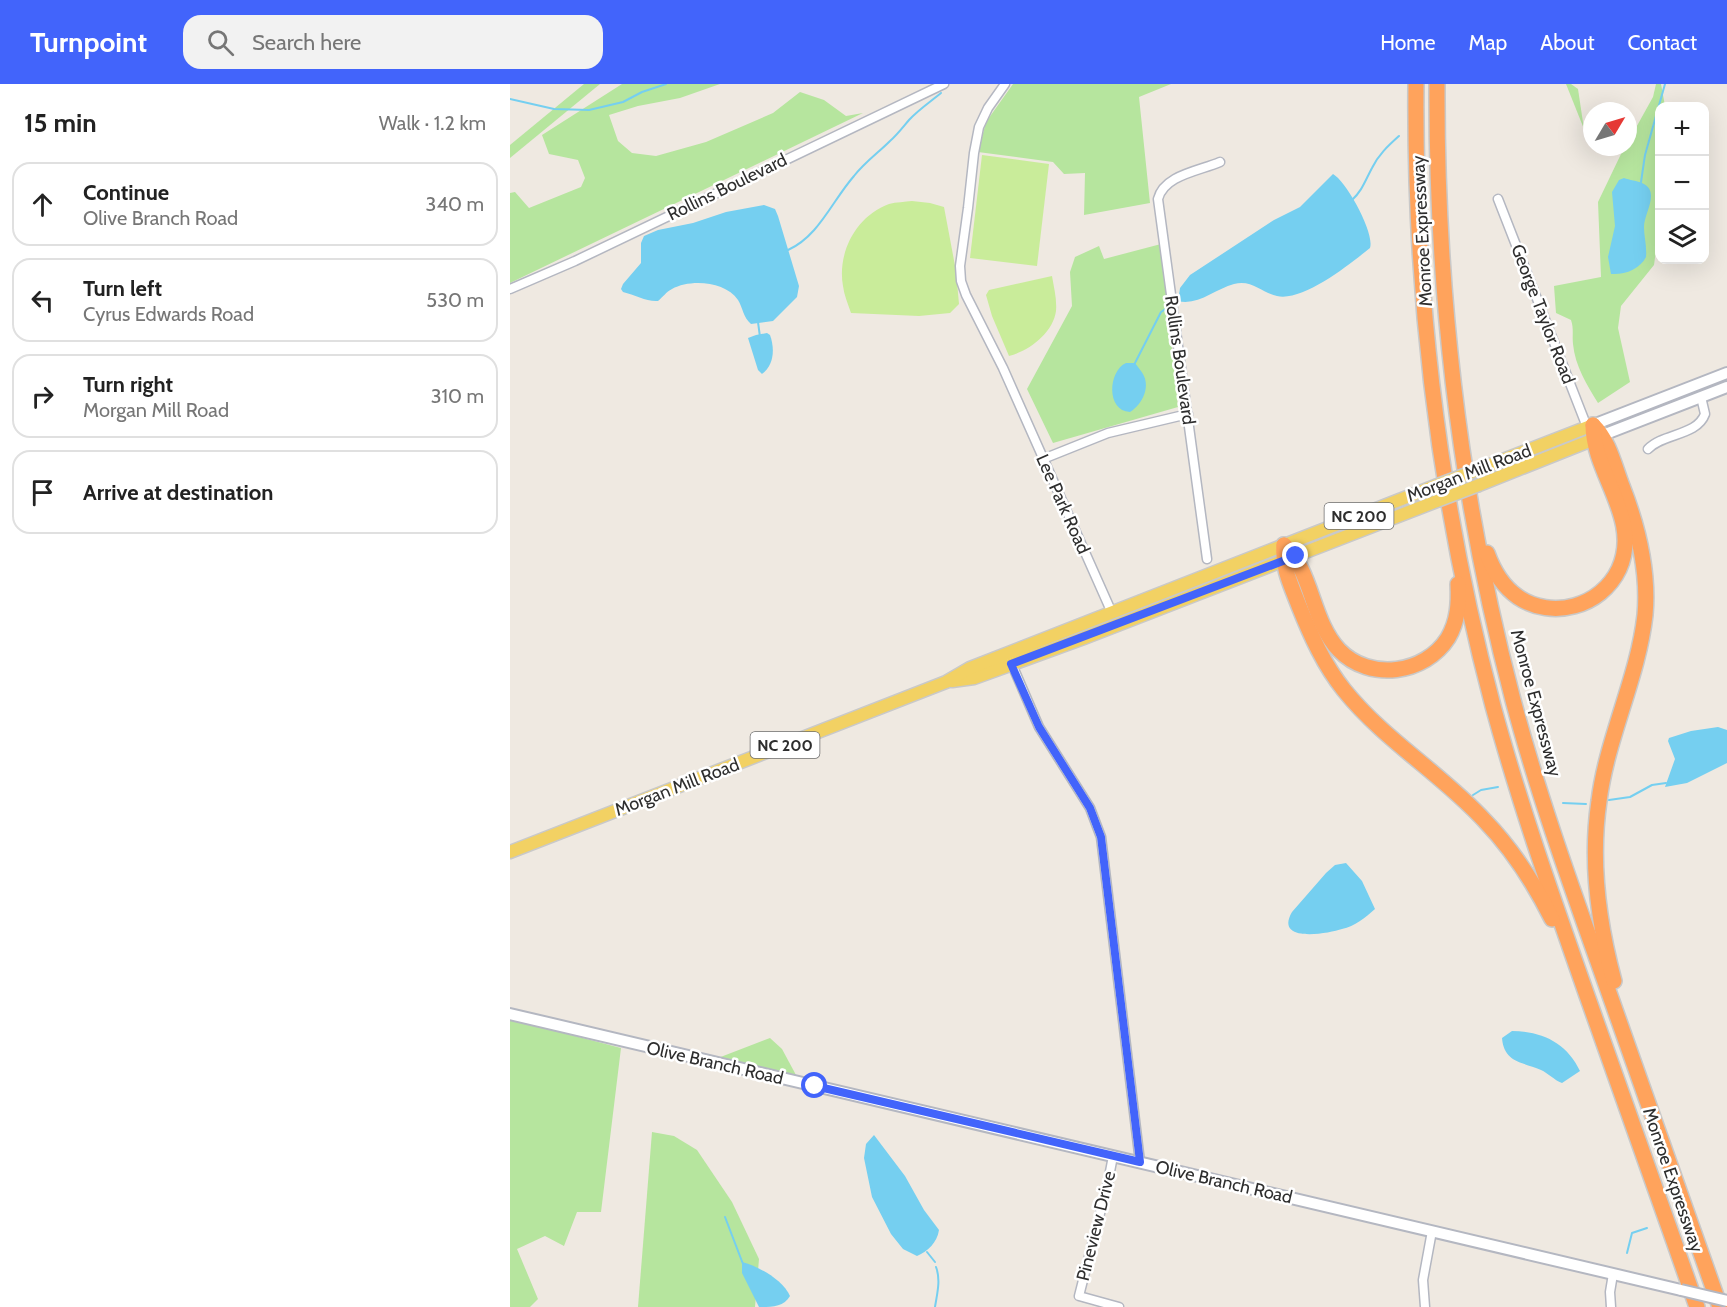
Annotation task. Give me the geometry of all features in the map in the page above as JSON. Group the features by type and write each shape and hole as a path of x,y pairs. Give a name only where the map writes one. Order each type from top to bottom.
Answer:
{"highway":[{"name":"Monroe Expressway","path":"1416,84 1418,209 1424,301 1436,414 1454,527 1482,661 1505,750 1532,837 1697,1307"},
{"name":"Monroe Expressway","path":"1437,84 1438,197 1454,389 1470,501 1502,656 1529,755 1567,874 1720,1307"},
{"path":"1470,501 1491,563 1503,583 1513,593 1525,601 1545,608 1567,608 1588,601 1606,588 1616,575 1625,545 1621,514 1594,432"},
{"path":"1594,432 1636,525 1644,569 1645,600 1640,645 1608,754 1601,788 1595,844 1596,889 1607,956 1655,1125"},
{"path":"1289,558 1320,620 1340,650 1352,660 1367,667 1384,670 1401,669 1418,664 1438,650 1448,637 1454,623 1458,608 1458,592 1454,527"},
{"path":"1284,545 1313,640 1336,679 1360,708 1463,799 1504,843 1542,900 1589,1001"}],"main road":[{"name":"Morgan Mill Road","path":"510,852 946,682 974,678 1009,659 1112,613 1435,486 1594,432"},
{"name":"Morgan Mill Road","path":"1009,659 1289,558 1479,485 1594,432"}],"street":[{"name":"Rollins Boulevard","path":"510,290 944,84"},
{"name":"Lee Park Road","path":"1005,84 988,108 979,127 960,273 966,295 996,353 1112,613"},
{"name":"Rollins Boulevard","path":"1207,560 1158,199 1163,188 1172,180 1220,162"},
{"name":"George Taylor Road","path":"1498,200 1594,432"},
{"name":"Morgan Mill Road","path":"1594,432 1727,374"},
{"name":"Morgan Mill Road","path":"1594,432 1727,387"},
{"path":"1648,449 1658,441 1695,427 1701,422 1705,410 1701,397"},
{"path":"1042,459 1108,433 1188,414"},
{"path":"1009,659 1035,721 1090,808 1101,837 1140,1162"},
{"name":"Olive Branch Road","path":"510,1014 1727,1301"},
{"name":"Pineview Drive","path":"1113,1156 1079,1296 1119,1307"},
{"path":"1425,1307 1423,1280 1432,1231"},
{"path":"1611,1307 1610,1292 1613,1274"}],"green space":[{"path":"584,84 600,84 510,158 510,145"},
{"path":"622,84 720,84 680,98 638,106 609,115 618,141 632,153 656,156 706,142 773,113 800,92 824,100 846,116 863,113 510,283 510,193 515,192 529,208 581,187 585,178 578,160 549,154 542,135"},
{"path":"1013,84 1171,84 1139,97 1150,203 1084,215 1085,173 1064,174 1053,162 978,152 986,122"},
{"path":"1566,84 1571,84 1578,89 1583,126"},
{"path":"1656,84 1661,84 1664,102 1655,102 1654,265 1621,306 1618,328 1630,382 1598,403 1576,360 1571,320 1556,313 1554,286 1601,277 1598,202 1620,156 1637,156 1637,126 1653,97"},
{"path":"982,155 1049,164 1037,266 970,258"},
{"path":"912,201 944,207 956,271 959,304 950,313 919,316 851,313 844,293 842,273 846,249 851,237 867,217 877,210 889,204"},
{"path":"1161,244 1178,407 1053,443 1027,389 1072,306 1070,272 1075,257 1099,246 1104,259"},
{"path":"1052,276 1056,311 1050,327 1032,345 1009,356 986,295 989,290"},
{"path":"510,1019 621,1048 601,1212 577,1212 564,1246 545,1236 517,1249 538,1299 530,1307 510,1307"},
{"path":"770,1038 782,1049 796,1075 718,1058"},
{"path":"652,1132 674,1136 697,1150 732,1202 759,1259 755,1307 638,1307"}],"water":[{"path":"1333,174 1345,186 1364,220 1370,248 1326,280 1300,293 1277,296 1252,285 1240,283 1227,286 1193,301 1178,301 1180,288 1190,275 1274,220 1300,207"},
{"path":"1624,178 1642,183 1650,191 1650,203 1644,227 1646,257 1632,270 1611,274 1608,257 1615,226 1612,192 1619,180"},
{"path":"764,205 775,209 799,286 797,297 773,321 751,324 738,300 732,294 725,289 707,284 679,286 670,290 658,301 641,298 623,292 621,289 641,263 641,243 644,236 658,230 693,223 726,212"},
{"path":"767,333 772,340 773,351 769,366 762,374 758,370 748,338"},
{"path":"1126,363 1135,363 1146,382 1145,394 1135,409 1130,412 1122,410 1117,405 1112,390 1116,374"},
{"path":"1718,727 1727,730 1727,763 1687,783 1665,787 1675,759 1669,738 1691,731"},
{"path":"1346,863 1362,881 1375,909 1356,924 1335,931 1305,934 1290,928 1288,922 1292,912 1326,873 1335,865"},
{"path":"1512,1031 1543,1036 1561,1046 1575,1061 1580,1071 1562,1083 1541,1070 1510,1057 1502,1038"},
{"path":"874,1135 905,1176 924,1210 939,1230 931,1246 917,1256 903,1249 891,1234 872,1197 864,1158 866,1144"},
{"path":"742,1262 762,1270 782,1284 790,1296 787,1300 777,1306 759,1307 742,1273"}],"waterway":[{"path":"510,99 554,109 589,110 623,102 642,92 666,84"},
{"path":"1641,182 1645,155 1665,84"},
{"path":"788,250 799,244 817,227 863,166 893,139 916,113 941,93"},
{"path":"1352,200 1361,189 1377,159 1399,136"},
{"path":"1135,363 1161,312 1167,308"},
{"path":"758,322 760,337"},
{"path":"1609,800 1630,797 1652,785 1666,783"},
{"path":"1473,795 1481,790 1498,787"},
{"path":"1563,803 1586,804"},
{"path":"725,1217 743,1264"},
{"path":"1627,1253 1632,1233 1647,1228"},
{"path":"927,1252 935,1262"},
{"path":"935,1307 938,1292 936,1267"}],"route":[{"path":"815,1086 1140,1162 1101,837 1090,808 1039,727 1011,664 1296,556"}]}
